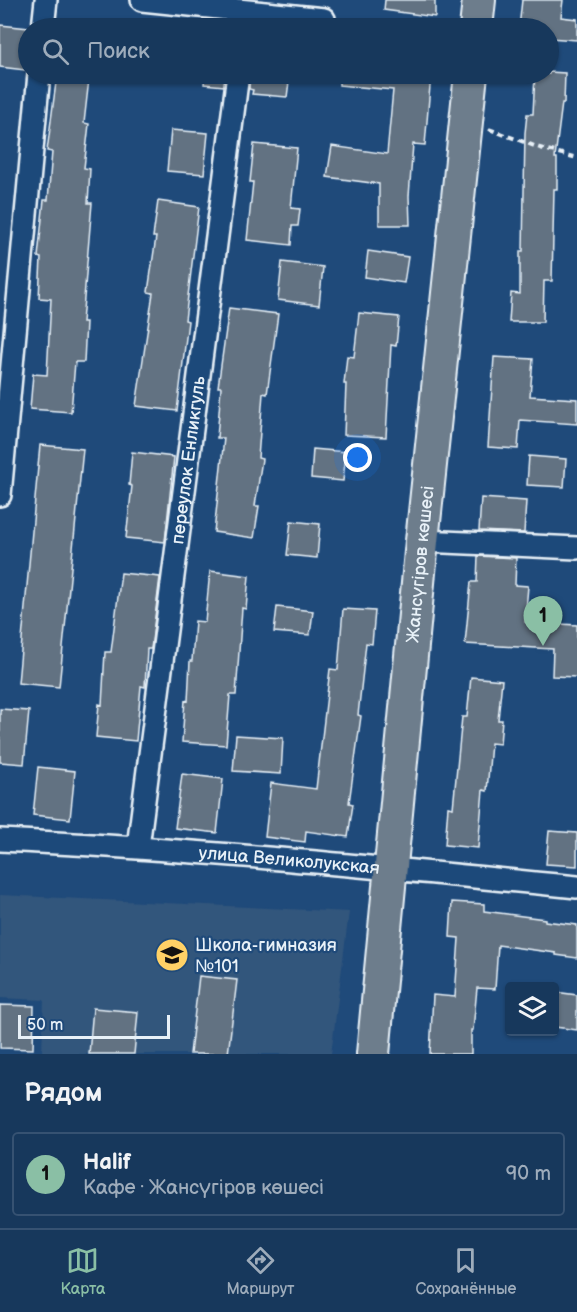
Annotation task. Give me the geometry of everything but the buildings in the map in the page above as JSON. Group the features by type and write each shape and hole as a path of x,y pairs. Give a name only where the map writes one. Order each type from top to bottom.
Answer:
{"main road":[{"path":"477,18 479,0"},
{"name":"Жансүгіров көшесі","path":"373,1054 422,541 470,84"}],"street":[{"path":"44,18 46,0"},
{"path":"142,0 244,13 311,18"},
{"path":"0,495 38,84"},
{"name":"переулок Енликгуль","path":"138,847 237,84"},
{"path":"422,541 577,548"},
{"name":"улица Великолукская","path":"0,840 138,847 390,868 577,887"}],"path":[{"path":"466,120 540,148 577,158"}],"shaded area":[{"name":"Школа-гимназия №101","path":"0,895 349,912 331,1054 42,1054 44,1000 0,998"}],"place":[{"name":"Halif","path":"543,646"},
{"name":"Школа-гимназия №101","path":"172,955"}]}
